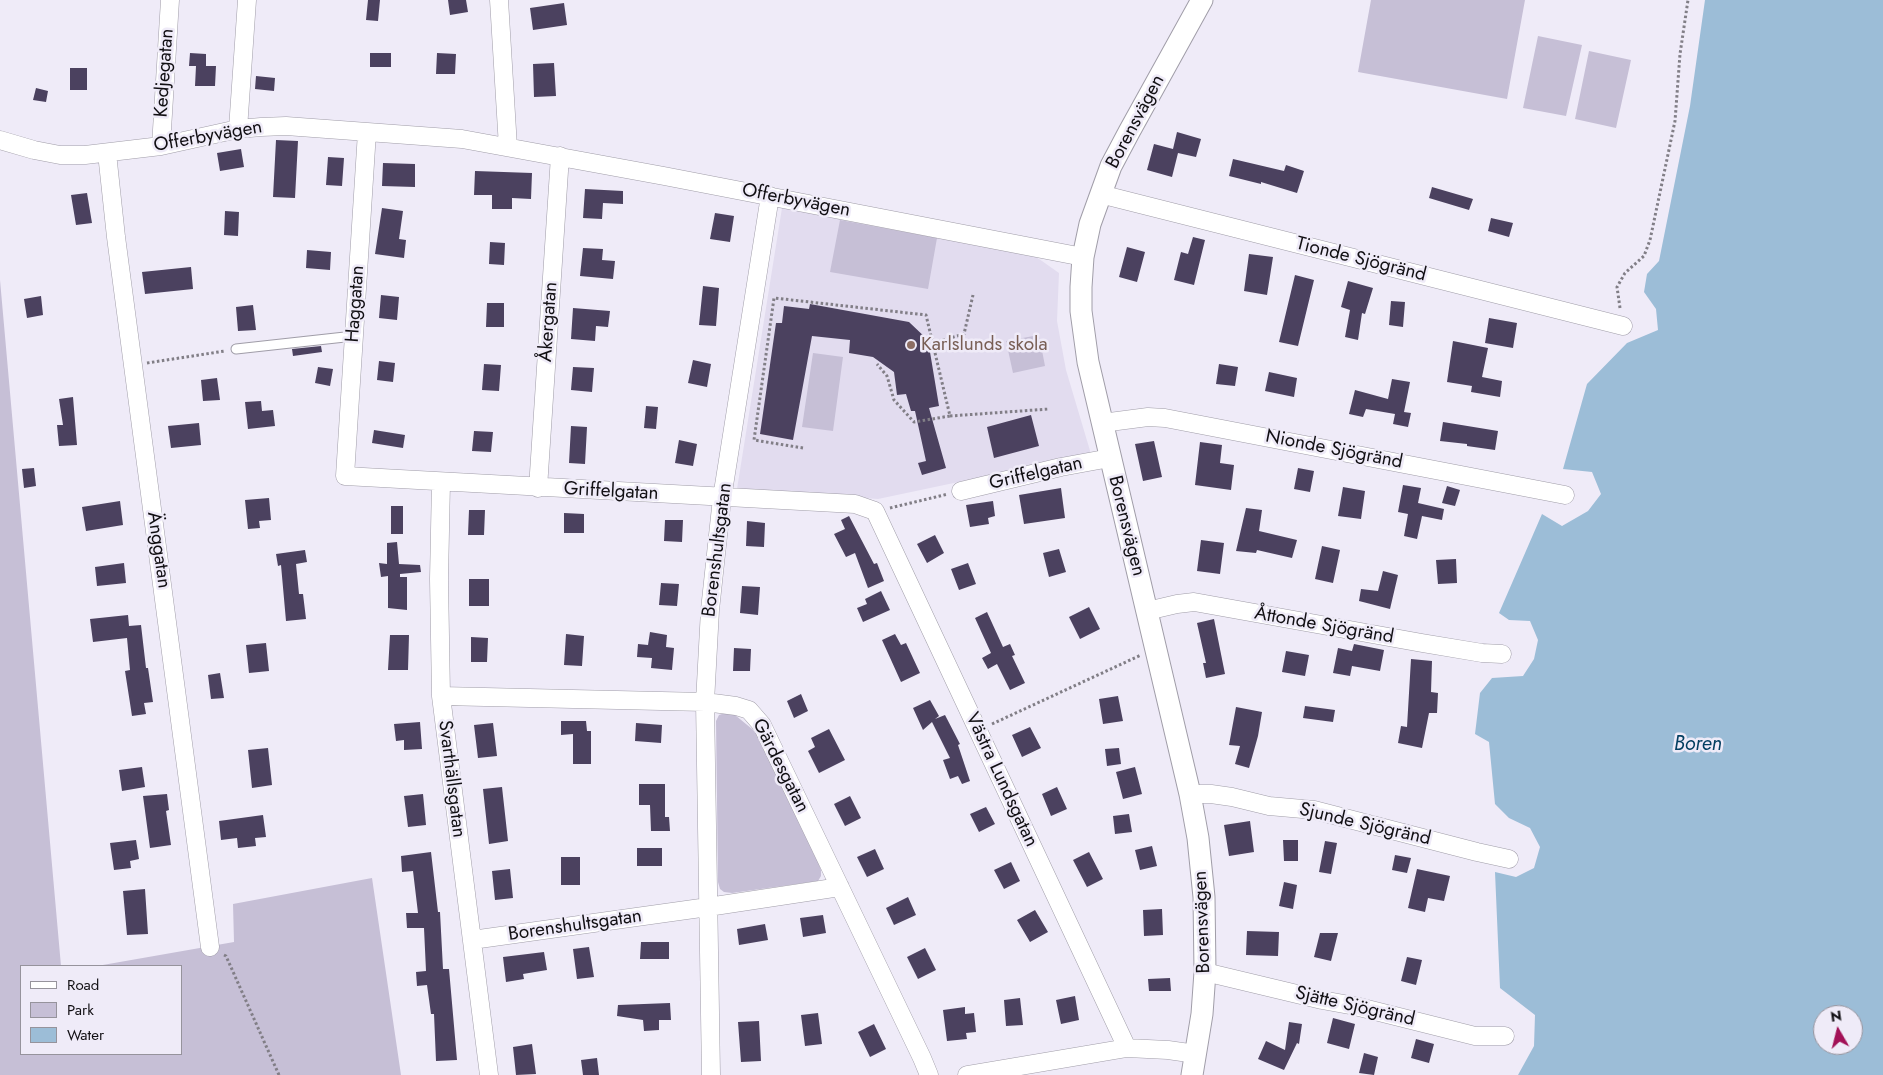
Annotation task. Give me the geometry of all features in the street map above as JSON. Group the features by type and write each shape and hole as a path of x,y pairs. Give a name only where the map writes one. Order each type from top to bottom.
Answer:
{"street":[{"name":"Kedjegatan","path":"160,146 170,0"},
{"path":"238,129 247,0"},
{"path":"498,0 508,147"},
{"name":"Borensvägen","path":"1194,1065 1205,972 1206,947 1201,864 1190,794 1083,337 1081,287 1083,257 1090,224 1100,194 1129,132 1202,0"},
{"name":"Offerbyvägen","path":"0,140 60,155 107,154 160,146 238,129 286,126 462,139 560,156 1083,257"},
{"name":"Haggatan","path":"345,476 367,132"},
{"name":"Änggatan","path":"107,154 210,947"},
{"name":"Åkergatan","path":"538,488 560,156"},
{"name":"Tionde Sjögränd","path":"1100,194 1623,326"},
{"name":"Borenshultsgatan","path":"711,1075 705,702 710,610 722,498 770,196"},
{"name":"Nionde Sjögränd","path":"1102,423 1148,417 1165,418 1565,494"},
{"name":"Griffelgatan","path":"962,491 1061,467 1110,458"},
{"name":"Griffelgatan","path":"345,476 855,504 875,511"},
{"name":"Svarthällsgatan","path":"441,482 439,579 441,696 489,1075"},
{"name":"Västra Lundsgatan","path":"875,511 1127,1048"},
{"name":"Åttonde Sjögränd","path":"1147,612 1177,604 1194,602 1422,643 1482,653 1502,654"},
{"name":"Gärdesgatan","path":"441,696 705,702 736,706 749,710 762,725 929,1075"},
{"name":"Sjunde Sjögränd","path":"1190,794 1232,796 1269,806 1314,810 1509,859"},
{"name":"Borenshultsgatan","path":"472,940 840,887"},
{"name":"Sjätte Sjögränd","path":"1205,972 1355,1006 1475,1036 1505,1036"},
{"path":"967,1075 1127,1048 1168,1050 1194,1065"}],"lane":[{"path":"236,349 354,336"}],"path":[{"path":"1623,326 1617,287 1625,273 1644,256 1650,240 1674,121 1679,64 1688,0"},
{"path":"933,344 964,334 973,295"},
{"path":"803,448 754,440 774,298 926,315 950,416"},
{"path":"133,365 236,349"},
{"path":"877,364 887,376 894,400 914,422 950,416 1049,409"},
{"path":"875,511 962,491"},
{"path":"978,731 1156,649"},
{"path":"210,947 226,956 279,1075"}],"shaded area":[{"name":"Karlslunds skola","path":"782,208 1032,254 1059,273 1057,321 1066,370 1091,454 878,499 737,489"}],"green space":[{"path":"1371,0 1525,0 1507,99 1358,72"},
{"path":"1538,36 1582,45 1566,116 1523,108"},
{"path":"1589,51 1631,60 1616,128 1575,119"},
{"path":"840,220 937,238 928,289 830,272"},
{"path":"0,280 61,965 20,965 20,1055 182,1055 182,965 103,965 234,942 233,904 372,878 401,1075 0,1075"},
{"path":"1039,335 1045,366 1013,373 1006,341"},
{"path":"813,353 843,357 833,431 802,427"},
{"path":"725,713 735,715 757,733 816,856 821,870 821,876 818,881 732,893 724,892 720,889 718,882 716,721 719,715"}],"water":[{"name":"Boren","path":"1705,0 1883,0 1883,1075 1518,1075 1534,1046 1535,1015 1500,988 1495,872 1516,877 1534,868 1540,847 1530,828 1509,818 1495,804 1489,742 1475,734 1480,693 1492,678 1523,676 1534,659 1538,640 1530,621 1509,620 1499,613 1542,514 1562,526 1588,511 1601,494 1592,472 1563,469 1587,384 1627,343 1658,330 1656,309 1644,292 1647,274 1659,261 1690,106"}],"building":[{"path":"368,0 380,0 378,21 366,20"},
{"path":"448,0 466,0 468,12 450,15"},
{"path":"564,3 567,25 533,30 530,8"},
{"path":"190,53 206,54 206,66 216,66 215,86 195,86 196,66 189,66"},
{"path":"370,53 391,53 391,67 370,67"},
{"path":"437,53 456,54 455,74 436,74"},
{"path":"554,63 556,96 534,97 533,64"},
{"path":"70,68 87,68 87,90 70,90"},
{"path":"256,76 275,78 274,91 255,89"},
{"path":"36,88 48,91 46,102 33,100"},
{"path":"1177,132 1201,139 1196,157 1178,153 1172,177 1147,170 1154,144 1173,149"},
{"path":"276,140 298,141 295,198 273,197"},
{"path":"241,149 244,167 220,171 217,153"},
{"path":"328,157 344,158 342,186 326,185"},
{"path":"1233,159 1284,171 1286,165 1304,171 1297,193 1261,182 1261,184 1229,176"},
{"path":"383,163 415,164 415,187 382,186"},
{"path":"475,171 532,173 531,199 512,198 512,209 492,209 492,195 474,195"},
{"path":"1432,187 1473,199 1469,210 1429,198"},
{"path":"585,189 623,191 623,204 603,203 602,219 583,218"},
{"path":"87,193 92,223 76,225 71,195"},
{"path":"382,208 403,211 399,239 406,240 404,258 375,254"},
{"path":"225,211 239,212 238,236 224,235"},
{"path":"715,213 734,216 730,242 710,239"},
{"path":"1491,218 1513,223 1509,237 1488,231"},
{"path":"1193,237 1205,240 1194,285 1174,280 1181,252 1188,254"},
{"path":"490,242 505,243 504,265 489,264"},
{"path":"1127,247 1145,252 1137,282 1119,277"},
{"path":"583,248 603,249 602,260 615,261 613,279 580,276"},
{"path":"307,250 331,252 330,270 306,268"},
{"path":"1249,254 1273,257 1267,295 1244,291"},
{"path":"191,267 193,289 145,294 142,272"},
{"path":"1295,275 1314,280 1298,346 1279,342"},
{"path":"1348,281 1373,288 1365,314 1362,313 1358,340 1345,337 1350,310 1341,307"},
{"path":"703,286 719,288 716,326 699,325"},
{"path":"381,295 399,297 397,320 379,318"},
{"path":"41,296 43,315 27,318 24,299"},
{"path":"1391,301 1405,302 1403,327 1389,325"},
{"path":"487,303 504,303 504,327 486,327"},
{"path":"810,304 909,322 928,340 939,406 929,408 946,468 922,475 918,463 926,461 915,411 911,411 906,394 897,395 894,372 873,357 849,353 850,340 812,336 793,440 760,434 776,323 782,323 784,306 809,309"},
{"path":"253,305 256,330 238,331 236,307"},
{"path":"573,308 610,311 608,327 596,326 595,341 571,339"},
{"path":"1489,318 1517,323 1513,348 1485,343"},
{"path":"1453,341 1488,348 1482,377 1502,381 1500,397 1471,392 1472,386 1447,382"},
{"path":"321,346 322,352 293,356 292,349"},
{"path":"693,360 711,364 707,387 688,383"},
{"path":"379,361 395,363 393,382 377,380"},
{"path":"484,364 501,365 499,391 482,390"},
{"path":"1219,364 1238,367 1235,386 1216,384"},
{"path":"318,367 333,369 330,386 315,383"},
{"path":"573,367 594,368 592,392 571,390"},
{"path":"1269,372 1297,378 1294,397 1265,391"},
{"path":"217,378 220,400 203,401 201,380"},
{"path":"1392,379 1410,382 1404,412 1411,413 1408,427 1393,424 1395,414 1366,409 1363,417 1349,414 1355,390 1388,399"},
{"path":"73,397 77,445 59,446 57,425 63,425 59,399"},
{"path":"261,401 262,411 273,410 275,426 248,429 245,402"},
{"path":"646,406 658,407 656,429 644,428"},
{"path":"1031,415 1039,446 994,458 987,427"},
{"path":"1443,422 1498,431 1495,450 1440,441"},
{"path":"199,423 201,445 171,448 168,426"},
{"path":"571,426 587,427 585,464 569,463"},
{"path":"374,430 405,435 403,448 372,443"},
{"path":"474,431 493,432 491,452 472,451"},
{"path":"679,440 697,444 693,466 675,463"},
{"path":"1154,441 1162,477 1143,481 1135,444"},
{"path":"1200,442 1222,445 1220,463 1234,465 1231,490 1195,485"},
{"path":"34,468 36,486 24,488 22,469"},
{"path":"1298,468 1314,471 1310,492 1294,489"},
{"path":"1403,485 1421,488 1418,503 1444,509 1442,520 1422,516 1417,539 1404,536 1408,514 1398,512"},
{"path":"1447,486 1460,490 1455,506 1442,503"},
{"path":"1343,487 1365,491 1361,519 1338,516"},
{"path":"1061,488 1065,518 1024,524 1019,495"},
{"path":"269,498 271,520 259,521 260,528 248,529 245,500"},
{"path":"120,501 123,525 86,531 82,507"},
{"path":"993,501 995,516 988,518 989,524 970,527 966,505"},
{"path":"391,506 403,506 403,534 391,534"},
{"path":"1246,508 1262,510 1259,531 1297,540 1292,558 1257,550 1256,553 1236,551"},
{"path":"469,510 485,510 484,535 468,535"},
{"path":"564,513 584,514 584,533 564,533"},
{"path":"849,516 874,564 877,563 884,581 868,588 855,553 846,557 834,534 845,529 841,520"},
{"path":"665,520 683,520 682,542 664,541"},
{"path":"747,521 765,523 764,547 746,546"},
{"path":"935,535 944,553 927,563 917,544"},
{"path":"1201,540 1224,543 1220,574 1197,571"},
{"path":"397,542 399,564 420,565 421,572 400,574 400,577 407,577 407,610 388,608 388,576 381,577 379,563 387,564 387,543"},
{"path":"1322,546 1340,550 1333,583 1315,579"},
{"path":"1059,549 1066,572 1049,577 1043,553"},
{"path":"305,550 307,562 296,564 299,594 303,594 306,619 286,621 281,565 278,566 276,554"},
{"path":"1456,559 1457,583 1438,584 1436,560"},
{"path":"124,563 126,583 97,586 95,567"},
{"path":"968,563 976,584 959,590 951,569"},
{"path":"1383,571 1398,575 1390,609 1359,601 1361,589 1378,591"},
{"path":"469,579 489,579 489,606 469,606"},
{"path":"661,583 679,584 677,606 659,605"},
{"path":"742,586 760,587 758,615 740,613"},
{"path":"881,591 890,610 863,622 857,608 867,604 865,599"},
{"path":"1089,607 1100,629 1080,639 1069,617"},
{"path":"987,612 1003,647 1010,644 1015,655 1012,656 1025,683 1010,690 997,664 988,669 982,658 991,653 975,618"},
{"path":"128,615 129,626 141,625 146,668 148,668 153,702 144,703 146,714 132,716 125,671 130,670 127,638 93,642 90,619"},
{"path":"1214,619 1225,674 1206,678 1203,663 1206,663 1197,623"},
{"path":"650,632 667,635 666,647 674,648 672,670 651,668 652,658 637,657 638,644 648,645"},
{"path":"566,634 584,636 582,666 564,665"},
{"path":"895,634 901,645 906,643 920,673 901,682 882,640"},
{"path":"390,635 409,635 408,670 388,670"},
{"path":"471,637 488,638 487,662 471,662"},
{"path":"266,643 269,671 249,673 246,645"},
{"path":"1354,644 1384,650 1380,671 1352,666 1350,676 1333,673 1338,648 1352,651"},
{"path":"734,648 751,649 750,671 733,671"},
{"path":"1286,651 1309,655 1305,676 1282,672"},
{"path":"1411,659 1432,661 1431,692 1438,693 1437,713 1429,713 1422,748 1398,743 1401,726 1407,727"},
{"path":"220,673 224,698 211,699 208,675"},
{"path":"801,694 808,711 794,718 787,701"},
{"path":"1118,696 1123,721 1103,724 1099,699"},
{"path":"930,700 939,716 935,719 945,715 960,744 958,745 970,781 962,784 958,776 950,779 943,760 950,758 932,722 923,730 913,708"},
{"path":"1305,706 1335,710 1333,722 1303,718"},
{"path":"1236,707 1262,712 1258,736 1249,768 1235,764 1240,746 1229,745"},
{"path":"561,721 586,721 587,731 591,731 591,764 573,764 573,734 561,735"},
{"path":"420,722 422,749 404,750 404,740 396,741 394,724"},
{"path":"493,723 497,756 478,758 474,725"},
{"path":"636,723 662,725 661,743 635,741"},
{"path":"1030,727 1041,748 1022,757 1012,735"},
{"path":"829,729 845,760 819,773 808,751 815,747 811,738"},
{"path":"268,748 272,785 252,788 248,750"},
{"path":"1119,748 1121,764 1107,766 1105,749"},
{"path":"142,767 145,787 122,791 119,770"},
{"path":"1135,767 1142,794 1123,799 1116,772"},
{"path":"639,784 665,784 665,817 669,817 670,831 651,831 650,805 639,805"},
{"path":"502,787 508,841 489,844 483,789"},
{"path":"1057,787 1067,809 1051,816 1042,794"},
{"path":"167,794 169,810 166,811 171,845 150,848 143,796"},
{"path":"423,794 426,825 408,827 404,796"},
{"path":"850,796 861,818 845,826 834,804"},
{"path":"986,807 995,824 979,832 970,814"},
{"path":"1129,814 1132,832 1115,834 1113,816"},
{"path":"263,815 266,837 255,838 256,846 238,848 237,838 221,840 219,821"},
{"path":"1250,821 1254,852 1229,856 1224,825"},
{"path":"136,840 139,859 130,861 131,868 114,870 110,843"},
{"path":"1283,840 1298,840 1298,861 1284,861"},
{"path":"1325,841 1337,843 1331,874 1319,872"},
{"path":"1152,846 1157,866 1140,870 1135,850"},
{"path":"637,848 662,848 662,866 637,866"},
{"path":"875,849 884,869 867,877 857,857"},
{"path":"431,852 438,912 440,912 443,969 449,969 457,1060 436,1061 434,1014 431,1014 427,985 417,986 416,972 426,971 424,928 407,928 406,913 418,913 413,871 402,872 401,856"},
{"path":"1089,852 1103,879 1087,887 1073,860"},
{"path":"1395,855 1411,858 1407,873 1392,870"},
{"path":"561,857 580,857 580,885 561,885"},
{"path":"1011,862 1020,881 1004,889 994,870"},
{"path":"510,869 513,898 495,900 492,871"},
{"path":"1417,869 1450,876 1444,901 1428,898 1425,912 1408,908"},
{"path":"1284,882 1297,885 1293,909 1279,906"},
{"path":"145,889 148,934 127,935 123,891"},
{"path":"908,897 916,915 894,925 886,908"},
{"path":"1162,909 1163,935 1144,936 1143,910"},
{"path":"1035,910 1048,932 1030,942 1017,920"},
{"path":"823,915 826,933 803,937 800,918"},
{"path":"765,924 768,940 739,945 737,929"},
{"path":"1247,931 1279,932 1278,956 1246,955"},
{"path":"1320,933 1338,933 1331,961 1314,957"},
{"path":"641,942 669,942 669,959 640,959"},
{"path":"589,947 594,977 577,979 573,949"},
{"path":"925,948 936,970 918,979 907,957"},
{"path":"544,952 547,970 523,974 524,979 506,982 503,957"},
{"path":"1407,957 1422,960 1416,985 1401,981"},
{"path":"1170,978 1171,991 1149,991 1148,979"},
{"path":"1075,996 1079,1020 1061,1024 1056,1000"},
{"path":"1020,998 1023,1025 1006,1026 1004,1000"},
{"path":"670,1003 671,1020 659,1020 659,1030 644,1031 643,1020 617,1016 618,1005"},
{"path":"965,1007 965,1014 974,1013 976,1032 966,1033 967,1039 947,1041 943,1010"},
{"path":"818,1013 822,1044 805,1046 801,1015"},
{"path":"1333,1018 1355,1024 1349,1049 1327,1043"},
{"path":"759,1021 761,1061 741,1062 738,1022"},
{"path":"1289,1022 1302,1024 1299,1044 1297,1043 1284,1070 1258,1059 1266,1041 1285,1050"},
{"path":"874,1024 886,1049 870,1057 858,1032"},
{"path":"1416,1039 1434,1044 1429,1063 1411,1058"},
{"path":"532,1044 536,1074 516,1075 513,1047"},
{"path":"1364,1053 1378,1057 1374,1075 1359,1073"},
{"path":"597,1058 599,1075 583,1075 581,1060"}],"place":[{"name":"Karlslunds skola","path":"911,345"}]}
